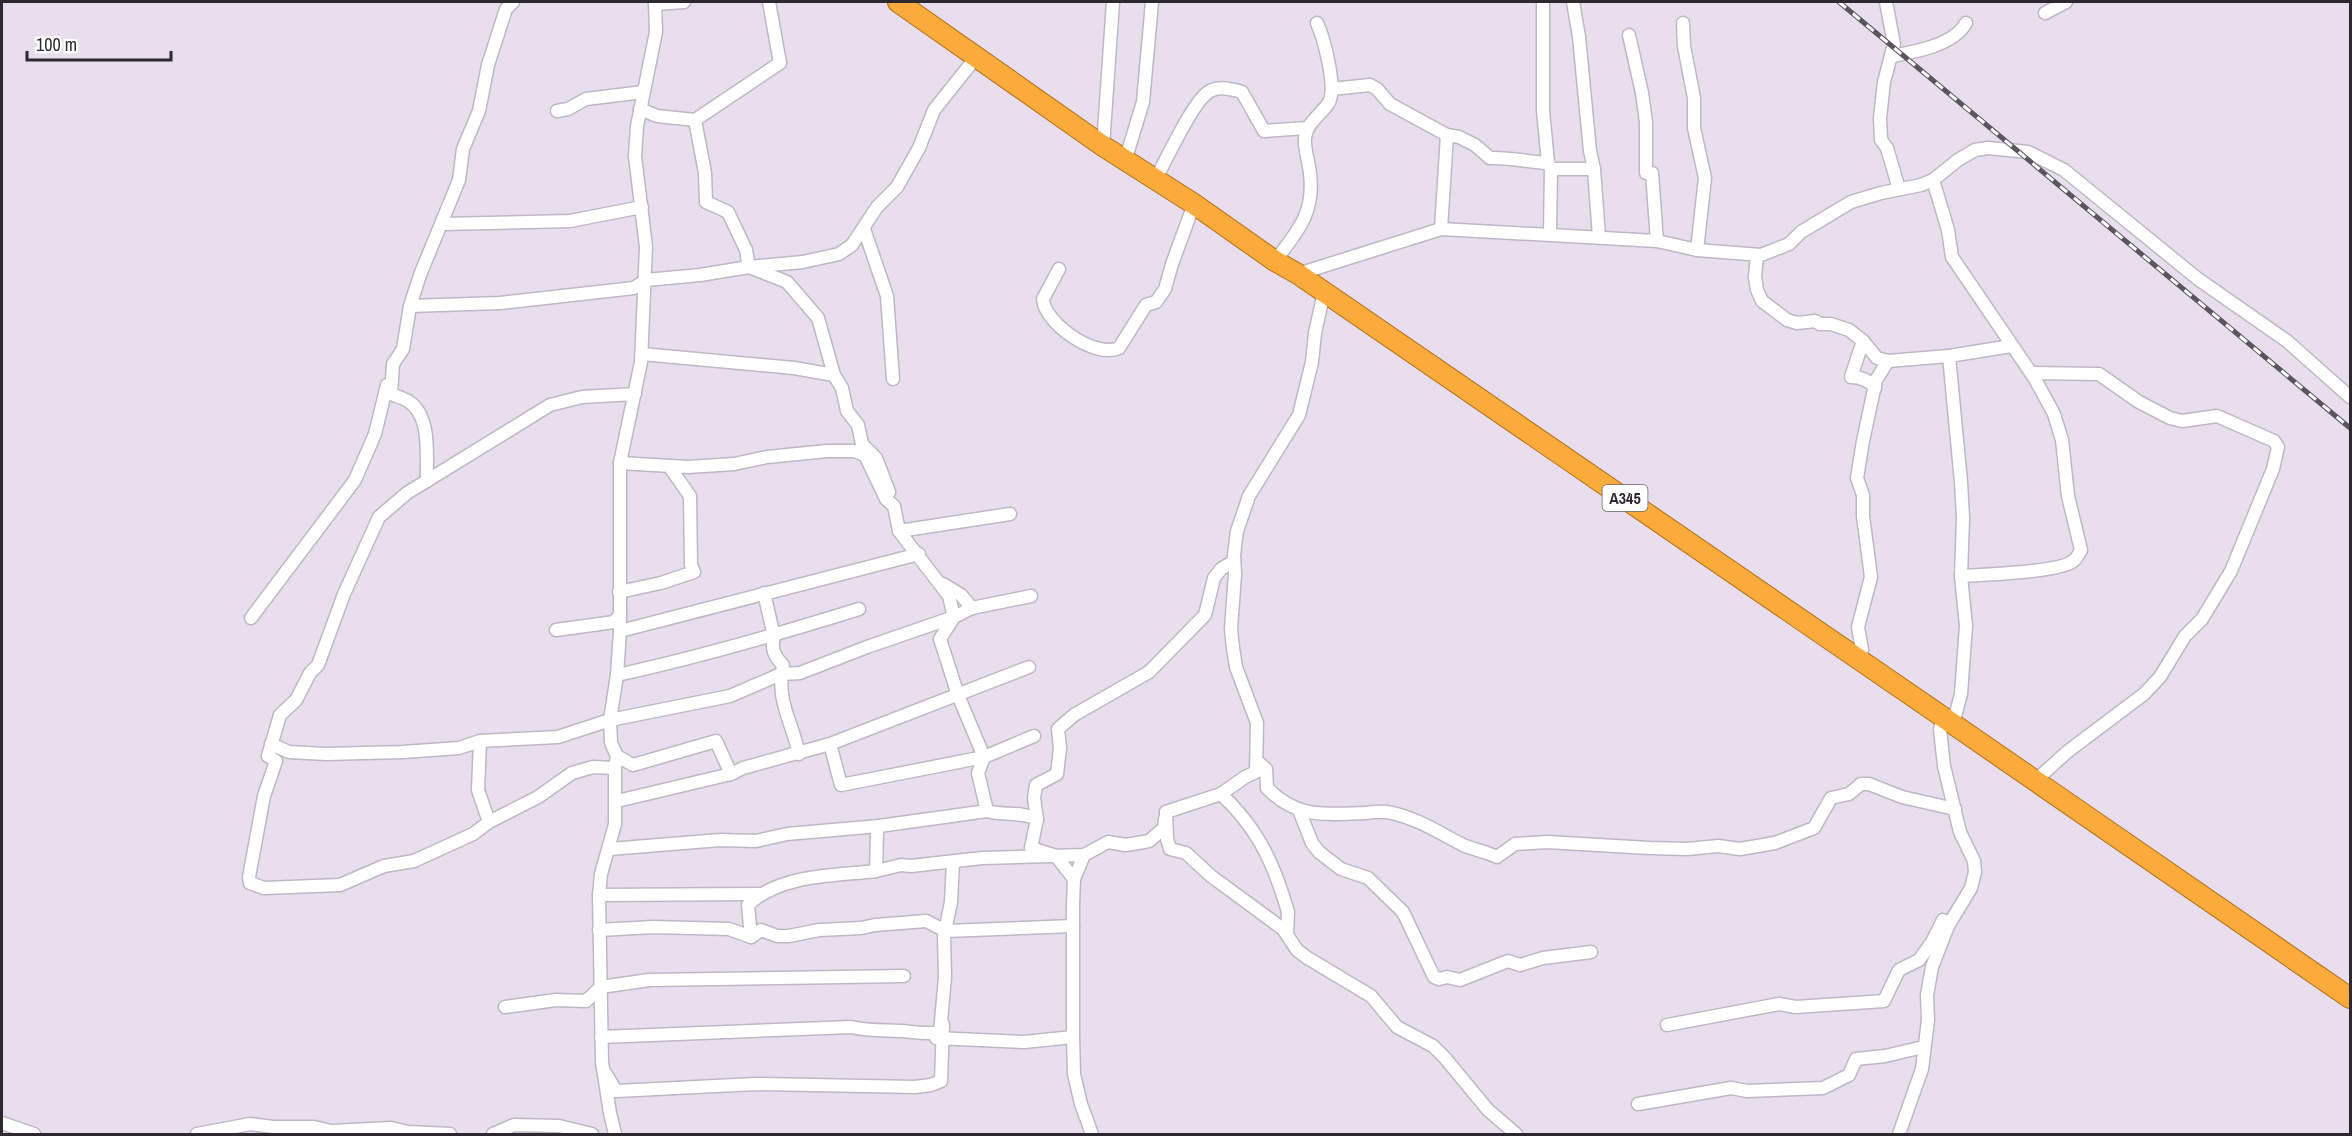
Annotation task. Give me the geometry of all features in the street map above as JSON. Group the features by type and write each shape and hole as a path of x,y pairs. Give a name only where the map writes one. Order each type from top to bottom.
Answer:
{"highway":[{"name":"A345","path":"898,2 1125,161 1194,204 1275,261 1298,274 1492,405 1859,661 2350,998"}],"street":[{"path":"251,618 355,480 375,434 393,364 403,349 410,306 420,274 459,180 463,149 479,111 488,65 506,9 513,2"},
{"path":"615,1134 603,1070 599,895 601,874 610,849 615,824 617,801 616,762 610,742 610,720 617,675 620,631 620,463 642,354 646,280 646,247 635,156 640,108 655,42 655,3 684,2"},
{"path":"640,108 657,116 694,120 780,63 770,2"},
{"path":"1103,146 1113,2"},
{"path":"1125,161 1143,102 1152,2"},
{"path":"1543,2 1543,110 1549,166 1550,234"},
{"path":"1573,2 1594,169 1599,237"},
{"path":"1886,2 1894,44 1884,82 1880,118 1881,140 1887,148 1899,189"},
{"path":"2046,13 2066,2"},
{"path":"1275,261 1309,212 1312,186 1305,149 1307,128 1330,102 1332,89 1326,43 1317,23"},
{"path":"1683,23 1684,46 1694,98 1694,128 1705,178 1697,250"},
{"path":"1892,56 1935,46 1963,29 1966,23"},
{"path":"1629,35 1646,122 1646,173 1652,173 1657,241"},
{"path":"410,306 500,303 634,288 646,280 700,276 749,267 828,258 839,254 852,245 877,207 897,187 919,147 934,110 977,56"},
{"path":"1332,89 1370,85 1377,89 1390,104 1447,135 1467,141 1481,149 1490,158 1509,157 1518,161 1549,166 1594,169"},
{"path":"1155,180 1200,99 1216,88 1229,88 1242,92 1264,131 1307,128"},
{"path":"557,111 568,109 586,99 643,92"},
{"path":"694,120 705,173 706,202 728,212 746,250 749,267"},
{"path":"1441,229 1447,135"},
{"path":"1298,274 1441,229 1657,241 1697,250 1757,255 1789,243 1801,232 1851,202 1899,189 1921,186 1975,150 1988,148 2028,152 2064,170 2198,279 2286,341 2350,397"},
{"path":"1933,180 1948,230 1952,257 2031,373 2054,414 2062,440 2068,496 2081,550 2073,562 2038,571 1961,576"},
{"path":"1059,269 1043,299 1047,314 1085,345 1101,351 1112,351 1123,344 1146,305 1156,302 1165,289 1194,204"},
{"path":"442,224 570,221 642,207"},
{"path":"864,229 887,296 893,379"},
{"path":"1757,255 1756,290 1762,301 1787,320 1797,323 1815,321 1849,330 1863,341 1877,358 1888,361 1949,356 2011,346"},
{"path":"749,267 787,282 818,318 834,375 842,388 847,411 858,425 862,444 876,458 894,506 899,531 919,554 933,577 949,596 954,617 940,639 958,695 984,757 978,773 987,811"},
{"path":"1166,812 1221,794 1256,772 1257,723 1236,667 1231,629 1237,531 1249,496 1299,415 1312,362 1314,333 1324,292"},
{"path":"1863,341 1851,377 1870,382 1875,388"},
{"path":"642,354 794,368 834,375"},
{"path":"1899,1134 1922,1069 1928,1020 1927,995 1932,967 1948,926 1971,888 1975,872 1974,861 1960,831 1948,782 1940,729 1948,721 1961,694 1966,626 1961,576 1963,518 1961,482 1949,356"},
{"path":"1859,661 1862,650 1858,627 1871,577 1863,495 1857,478 1876,380 1888,361"},
{"path":"393,364 391,394 408,400 419,410 426,434 427,481"},
{"path":"2031,373 2099,374 2139,402 2170,418 2182,421 2217,416 2274,441 2278,447 2273,469 2231,571 2202,619 2186,636 2160,677 2144,694 2067,752 2035,781"},
{"path":"635,394 582,397 550,405 453,467 407,493 379,517 344,594 318,665 310,673 301,693 280,715 268,756 276,761 264,796 249,877 250,883 264,888 340,885 384,866 414,861 473,834 489,822 538,796 572,773 616,762 633,765 716,741 731,774"},
{"path":"620,463 710,466 862,444"},
{"path":"767,457 827,451 854,451 865,455 886,499 894,506"},
{"path":"620,592 694,572 690,496 669,466"},
{"path":"899,531 1010,514"},
{"path":"620,631 919,554"},
{"path":"1074,879 1056,856 1031,849 1037,819 1034,798 1036,785 1057,774 1060,748 1059,729 1074,715 1149,672 1204,615 1214,578 1221,569 1234,561"},
{"path":"933,577 961,595 972,608"},
{"path":"764,593 774,636 772,643 774,656 783,665 782,701 794,730 799,754"},
{"path":"271,744 289,752 326,754 459,748 480,741 558,737 610,720 730,696 781,674 800,673 954,617 972,608 1031,596"},
{"path":"617,675 774,636 859,609"},
{"path":"556,630 614,622 620,615"},
{"path":"617,801 731,774 743,768 830,744 1029,667"},
{"path":"830,744 841,785 984,757 1034,736"},
{"path":"480,741 478,790 489,822"},
{"path":"1257,761 1266,769 1267,788 1275,797 1299,810 1320,815 1386,812 1414,819 1466,846 1483,850 1497,857 1515,844 1547,842 1649,849 1718,846 1740,849 1775,843 1814,828 1831,798 1849,794 1861,784 1869,784 1884,791 1956,809"},
{"path":"1930,804 1948,782"},
{"path":"1221,794 1242,814 1259,838 1288,912 1287,934"},
{"path":"1299,810 1312,843 1319,852 1341,869 1368,878 1403,912 1434,977 1460,980 1508,961 1520,964 1543,958 1591,952"},
{"path":"610,849 720,840 756,842 787,834 879,826 987,811 1029,815 1037,819"},
{"path":"599,895 759,894 800,879 876,871 901,865 911,866 982,858 1083,855 1108,842 1125,845 1149,842 1164,828 1166,812"},
{"path":"1166,812 1167,839 1170,849 1186,853 1211,876 1287,934 1297,950 1371,996 1397,1027 1433,1046 1488,1110 1516,1134"},
{"path":"876,871 876,831 879,826"},
{"path":"1083,855 1074,879 1074,1074 1081,1104 1092,1134"},
{"path":"603,1070 616,1091 756,1084 915,1087 941,1081 946,931 954,862"},
{"path":"751,937 748,904 759,894"},
{"path":"1667,1025 1779,1004 1796,1006 1884,1001 1899,970 1919,960 1932,942 1942,920 1959,909"},
{"path":"751,937 761,930 777,936 789,936 819,930 926,921 946,931 1073,926"},
{"path":"599,930 653,927 729,929 751,937"},
{"path":"505,1007 556,1000 586,1001 601,987 650,980 904,976"},
{"path":"601,1037 851,1027 865,1030 907,1031 927,1035 940,1032 944,984"},
{"path":"910,1036 1024,1042 1073,1037"},
{"path":"1638,1104 1731,1088 1747,1091 1823,1088 1849,1075 1856,1059 1924,1049"},
{"path":"2,1123 34,1134"},
{"path":"197,1134 232,1131 250,1124 273,1127 314,1127 331,1131 391,1128 408,1132 450,1134"},
{"path":"493,1134 514,1125 559,1126 592,1134"}],"railway":[{"path":"1839,2 2350,428"}]}
